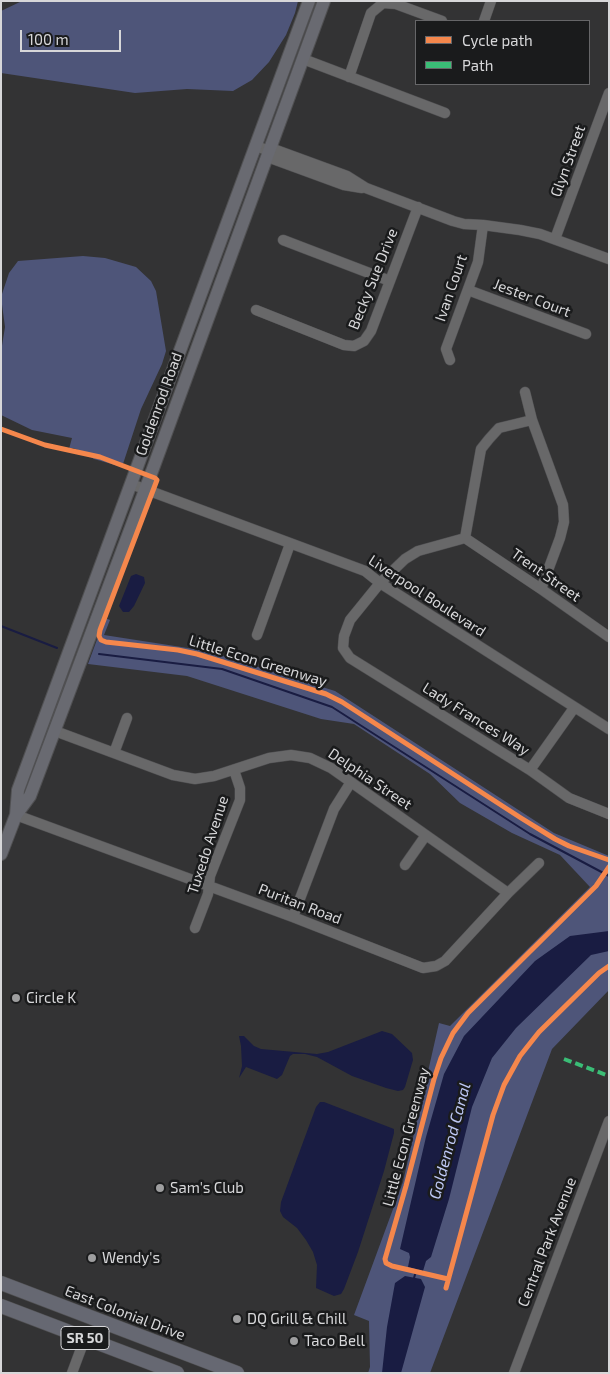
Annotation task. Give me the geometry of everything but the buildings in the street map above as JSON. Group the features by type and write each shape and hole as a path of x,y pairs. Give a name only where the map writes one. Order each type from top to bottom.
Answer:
{"highway":[{"name":"East Colonial Drive","path":"1,1283 237,1373"},
{"name":"SR 50","path":"1,1306 177,1373"},
{"path":"22,1314 83,1323 98,1320"},
{"path":"85,1338 99,1334 108,1334 154,1342"}],"main road":[{"name":"Goldenrod Road","path":"16,815 18,790 309,1"},
{"path":"303,59 300,45 317,1"},
{"name":"Goldenrod Road","path":"1,854 16,815 30,796 55,731 270,152 324,1"},
{"path":"87,603 91,612 88,639"}],"street":[{"path":"484,20 491,1"},
{"path":"349,77 371,13 382,3 396,4 439,20"},
{"path":"303,59 445,113"},
{"name":"Glyn Street","path":"555,239 609,93"},
{"path":"256,146 270,152 276,150 348,176 366,188 453,221 540,234 609,259"},
{"name":"Becky Sue Drive","path":"256,310 344,345 354,346 364,341 371,331 418,207"},
{"name":"Ivan Court","path":"450,360 446,349 478,262 483,224"},
{"path":"283,240 390,281"},
{"name":"Jester Court","path":"468,290 586,334"},
{"path":"525,392 532,420 563,505 564,522 560,538 541,589"},
{"path":"380,584 405,559 418,551 465,538 481,450 499,428 532,420"},
{"name":"Liverpool Boulevard","path":"131,484 365,571 380,584 609,729"},
{"name":"Trent Street","path":"465,538 608,636"},
{"path":"257,635 290,544"},
{"name":"Lady Frances Way","path":"380,584 350,620 344,636 344,648 350,658 530,770 569,798 609,814"},
{"path":"530,770 574,708"},
{"path":"114,753 127,718"},
{"name":"Delphia Street","path":"55,731 173,775 195,779 234,770 269,758 291,755 310,758 331,768 508,893"},
{"name":"Tuxedo Avenue","path":"195,928 208,894 210,876 240,800 240,788 234,770"},
{"path":"293,917 334,809 351,782"},
{"name":"Puritan Road","path":"16,815 293,917 423,968 436,966 445,960 539,863"},
{"path":"405,865 426,835"},
{"name":"Central Park Avenue","path":"514,1373 609,1121"},
{"path":"72,1373 85,1338"}],"shaded area":[{"path":"22,1 298,1 286,35 269,62 252,80 233,91 187,89 135,93 1,73 1,11"},
{"path":"83,256 105,258 136,267 151,281 156,291 166,351 141,409 122,467 94,459 73,448 69,449 72,438 32,430 1,415 1,352 5,327 1,297 9,273 18,261"},
{"path":"105,618 110,620 104,635 207,651 335,691 554,833 609,856 609,990 552,1049 430,1373 368,1373 370,1367 369,1321 354,1315 403,1182 439,1023 450,1026 590,887 560,855 512,833 460,803 430,774 354,724 321,719 187,676 88,664"}],"water":[{"path":"136,574 144,577 145,583 134,606 129,612 123,612 119,606 131,576"},
{"path":"609,931 609,951 591,955 516,1028 492,1058 472,1107 449,1199 431,1257 426,1261 423,1271 408,1267 409,1253 400,1249 426,1137 444,1074 464,1036 535,961 570,936"},
{"path":"382,1031 392,1034 412,1053 413,1060 403,1090 398,1091 386,1088 352,1076 317,1057 305,1054 293,1054 290,1056 282,1075 277,1079 246,1067 239,1078 242,1066 239,1036 244,1036 254,1046 261,1049 317,1054 328,1052"},
{"path":"320,1102 394,1129 384,1171 358,1252 344,1289 341,1294 334,1296 316,1288 317,1265 313,1252 297,1228 283,1217 280,1211 281,1202 316,1107"},
{"path":"405,1276 421,1279 425,1287 401,1373 382,1373 387,1327 395,1283"}],"waterway":[{"path":"1,626 57,648"},
{"path":"99,654 222,669 332,707 530,834 609,876"},
{"name":"Goldenrod Canal","path":"414,1278 417,1268"}],"marked path":[{"path":"564,1059 609,1076"}],"cycle path":[{"name":"Little Econ Greenway","path":"1,429 45,445 100,457 157,480 100,630 99,636 101,640 197,654 326,694 342,702 555,839 609,860"},
{"name":"Little Econ Greenway","path":"448,1279 392,1266 386,1263 385,1259 441,1058 453,1033 468,1013 596,886 609,867"},
{"path":"446,1288 493,1115 504,1085 520,1056 539,1032 599,973 609,966"}],"place":[{"name":"Circle K","path":"16,998"},
{"name":"Sam's Club","path":"160,1188"},
{"name":"Wendy's","path":"92,1258"},
{"name":"DQ Grill & Chill","path":"237,1319"},
{"name":"Taco Bell","path":"294,1341"}]}
